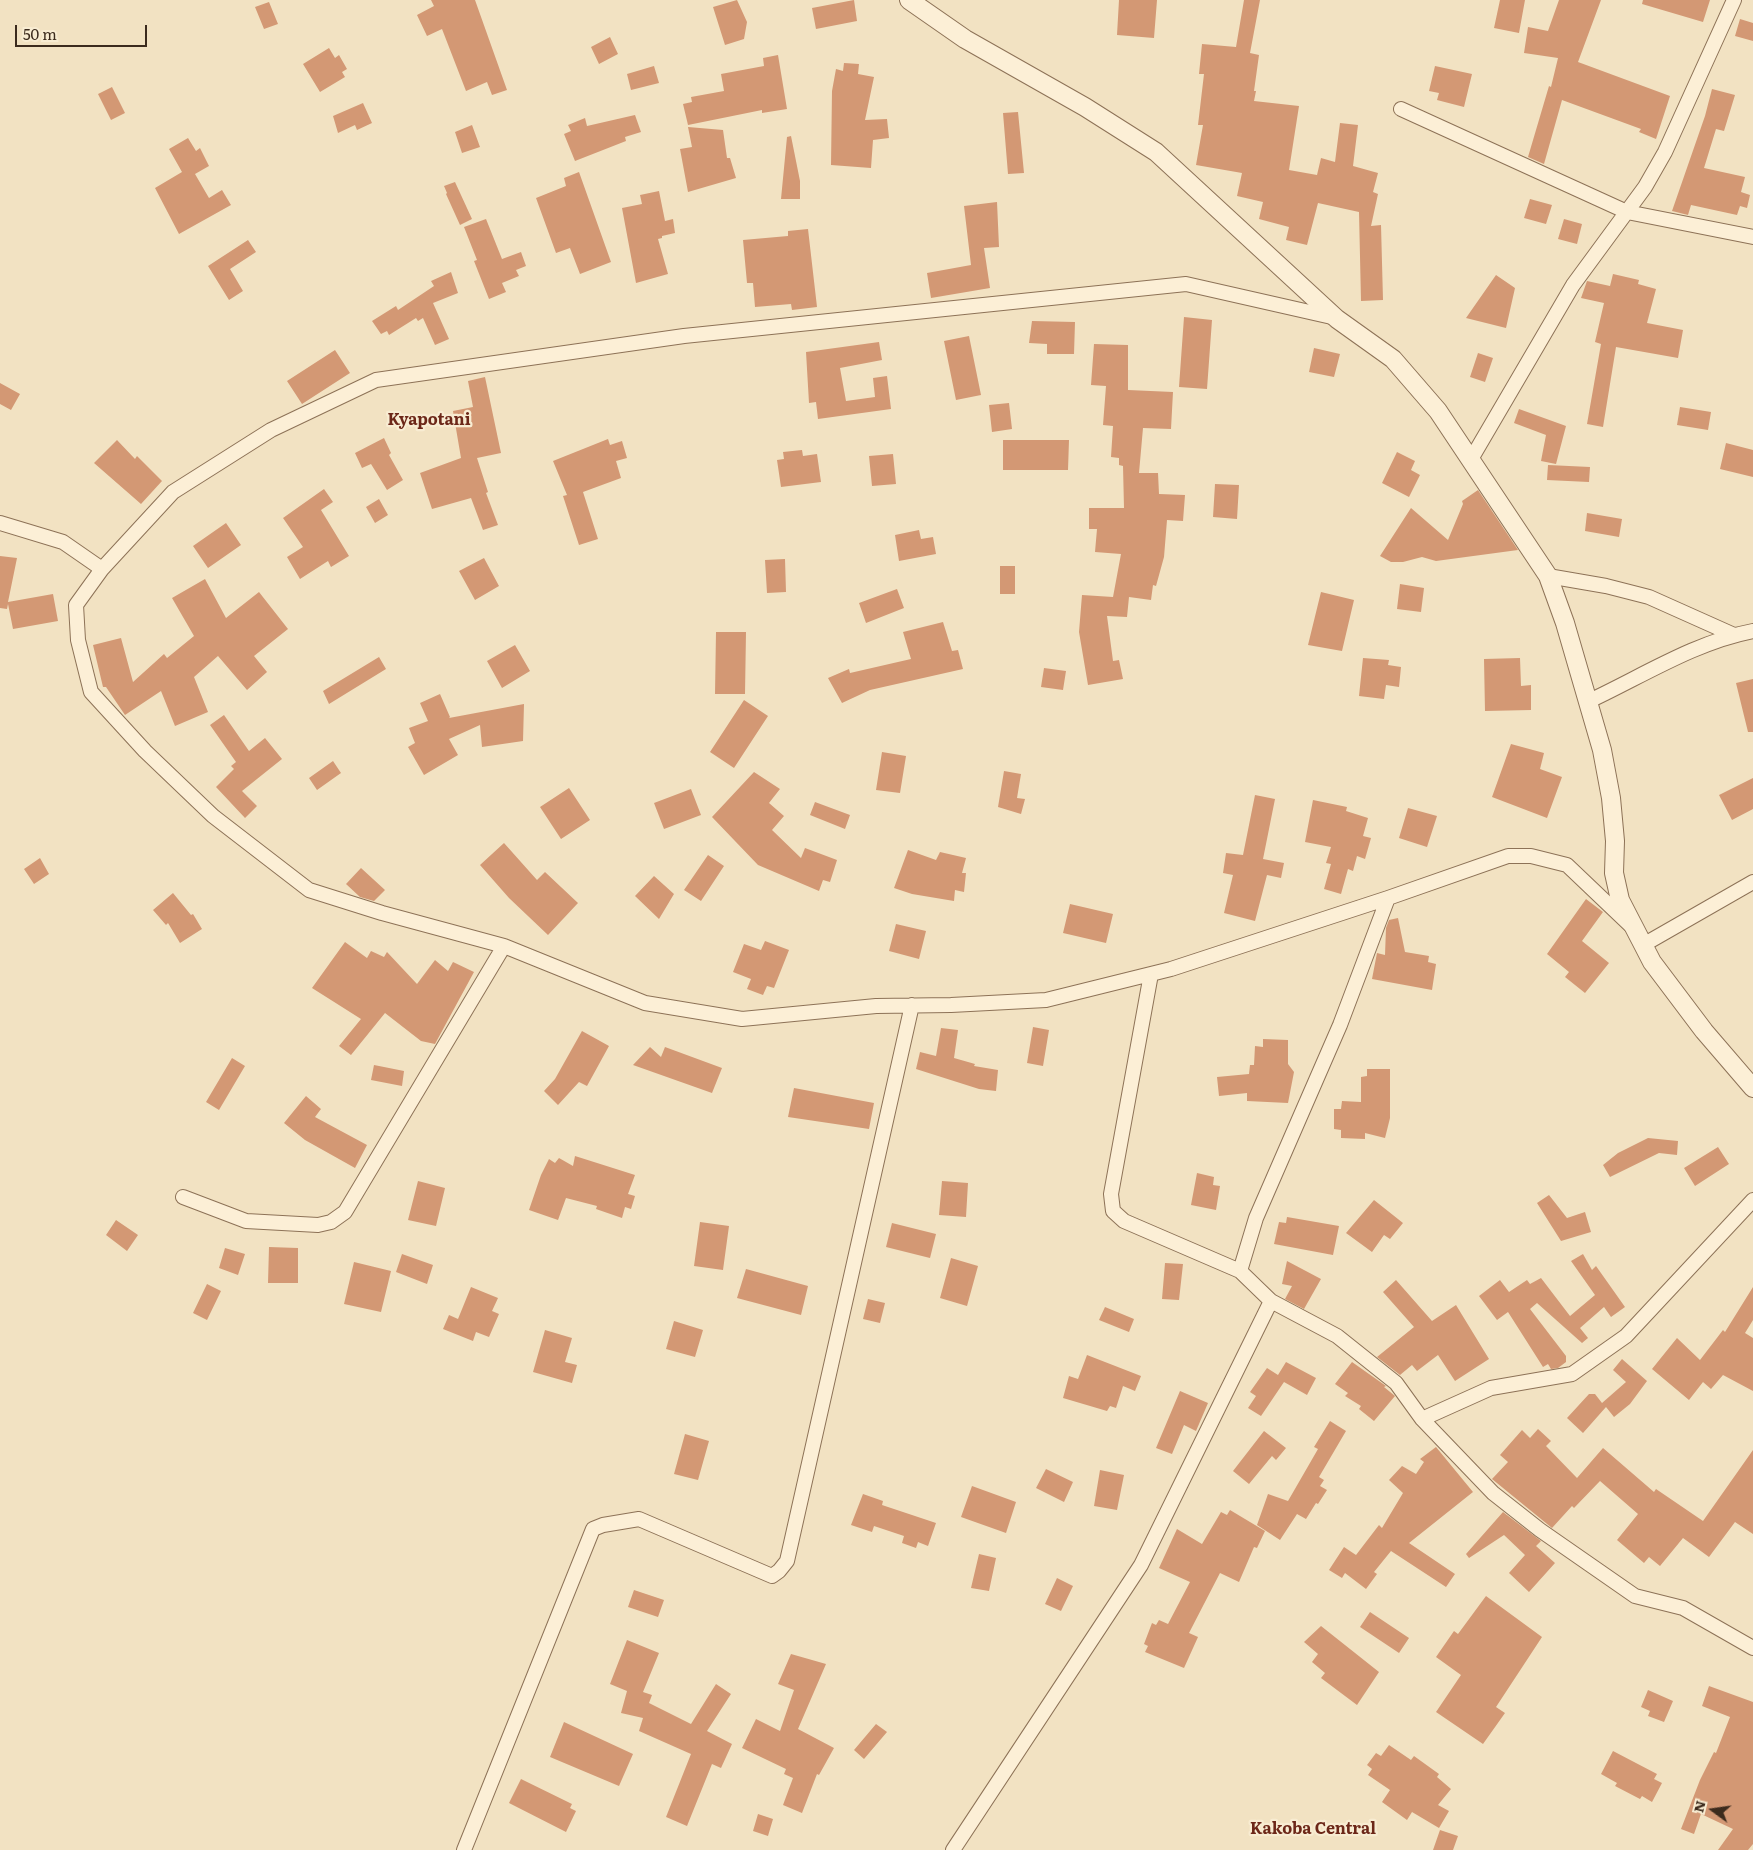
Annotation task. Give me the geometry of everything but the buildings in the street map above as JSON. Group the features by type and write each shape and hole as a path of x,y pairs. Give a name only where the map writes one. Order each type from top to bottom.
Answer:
{"street":[{"path":"909,0 965,39 1085,106 1156,152 1337,319 1393,359 1438,411 1548,576 1565,622 1602,750 1611,798 1616,888 1620,900 1652,962 1704,1031 1753,1088"},
{"path":"1470,460 1573,286 1645,187 1665,152 1734,0"},
{"path":"1401,109 1626,212 1753,237"},
{"path":"1337,319 1186,284 684,336 376,380 270,430 173,492 102,569 76,605 78,640 91,692 145,751 213,816 310,890 382,913 504,946 645,1003 742,1019 876,1006 1046,1000 1151,974 1388,898 1508,856 1531,856 1567,865 1640,938"},
{"path":"0,523 63,542 102,569"},
{"path":"1548,576 1606,586 1649,597 1734,635"},
{"path":"1587,702 1687,654 1734,635 1753,631"},
{"path":"1640,938 1753,882"},
{"path":"1240,1271 1256,1218 1340,1026 1388,898"},
{"path":"183,1198 246,1221 318,1225 331,1222 345,1212 504,946"},
{"path":"1151,974 1111,1194 1113,1211 1124,1221 1240,1271 1271,1302 1337,1336 1396,1383 1422,1419 1493,1493 1635,1596 1683,1608 1753,1648"},
{"path":"464,1850 593,1529 603,1525 640,1519 772,1576 787,1561 912,1005"},
{"path":"1422,1419 1491,1388 1572,1374 1626,1336 1753,1200"},
{"path":"953,1850 1141,1565 1271,1302"}],"district":[{"name":"Kyapotani","path":"429,420"},
{"name":"Kakoba Central","path":"1313,1829"}]}
